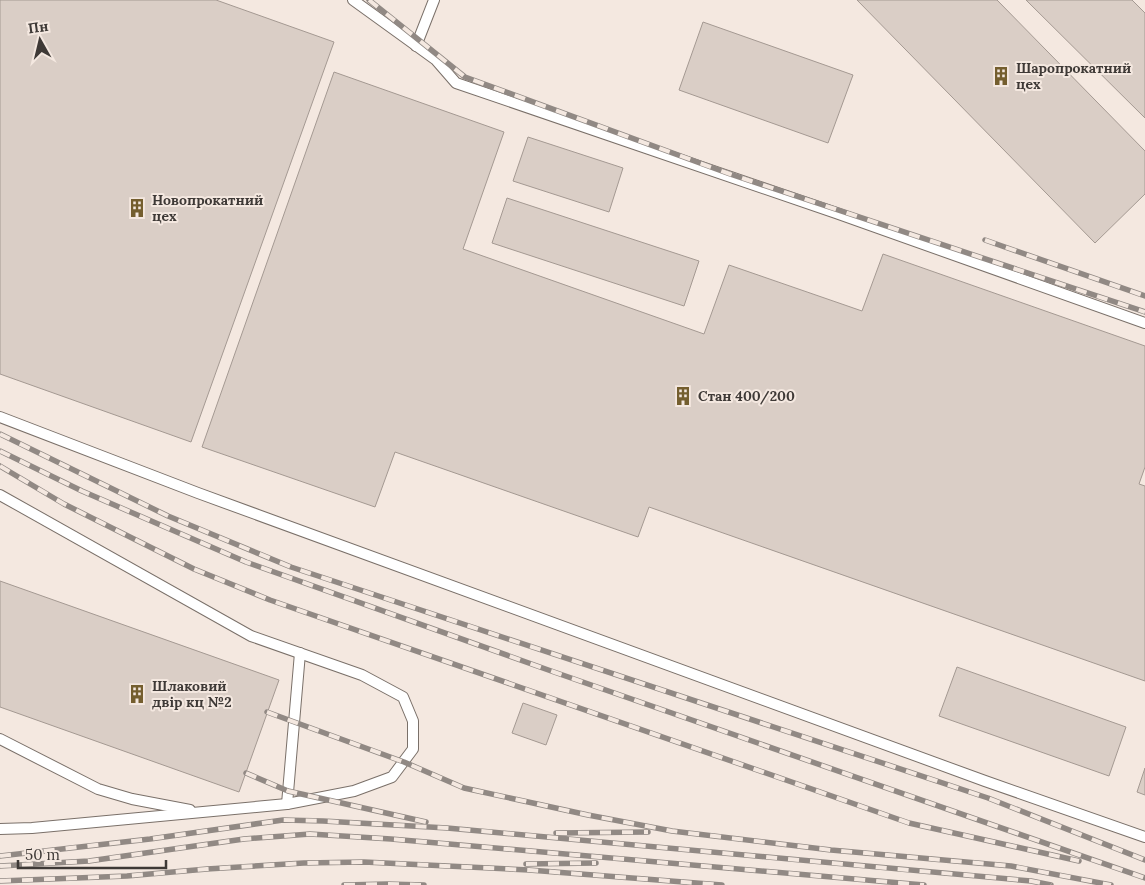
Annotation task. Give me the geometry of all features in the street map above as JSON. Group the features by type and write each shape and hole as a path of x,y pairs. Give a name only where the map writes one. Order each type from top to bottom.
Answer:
{"lane":[{"path":"353,0 436,60 456,83 836,213 1145,323"},
{"path":"416,46 434,0"},
{"path":"0,417 207,497 985,782 1145,837"},
{"path":"0,495 251,636 362,675 403,697 413,721 413,749 392,777 354,791 287,804 32,828 0,829"},
{"path":"287,804 300,653"},
{"path":"0,739 98,789 132,799 202,812"}],"building":[{"name":"Новопрокатний цех","path":"0,0 216,0 334,42 191,442 0,374"},
{"name":"Шаропрокатний цех","path":"857,0 997,0 1145,151 1145,194 1095,243"},
{"path":"1026,0 1132,0 1145,13 1145,118"},
{"path":"703,22 853,75 828,143 679,90"},
{"name":"Стан 400/200","path":"334,72 504,132 463,249 704,334 729,265 862,311 883,254 1145,346 1145,467 1139,484 1145,486 1145,681 649,507 638,537 395,452 375,507 202,447"},
{"path":"528,137 623,168 609,212 513,181"},
{"path":"507,198 699,261 684,306 492,243"},
{"name":"Шлаковий двір кц №2","path":"0,581 279,680 239,792 0,707"},
{"path":"957,667 1126,727 1109,776 939,716"},
{"path":"523,703 557,715 546,745 512,733"},
{"path":"1145,768 1145,795 1137,792"}],"railway":[{"path":"369,0 465,77 730,174 1145,312"},
{"path":"985,240 1145,296"},
{"path":"0,434 168,516 291,567 988,798 1145,860"},
{"path":"0,451 82,491 246,562 554,672 1145,878"},
{"path":"0,466 64,504 194,569 270,600 909,823 1079,861"},
{"path":"267,712 404,762 464,788 588,815 672,831 831,850 1011,866 1111,885"},
{"path":"246,773 288,791 426,822"},
{"path":"0,856 150,839 283,820 323,821 447,828 1031,881 1051,885"},
{"path":"556,833 648,832"},
{"path":"0,866 89,861 244,839 310,834 391,839 924,885"},
{"path":"0,881 127,876 304,863 364,862 529,870 722,885"},
{"path":"526,864 596,863"},
{"path":"344,885 424,885"}],"place":[{"name":"Шаропрокатний цех","path":"1001,76"},
{"name":"Новопрокатний цех","path":"137,208"},
{"name":"Стан 400/200","path":"683,396"},
{"name":"Шлаковий двір кц №2","path":"137,694"}]}
